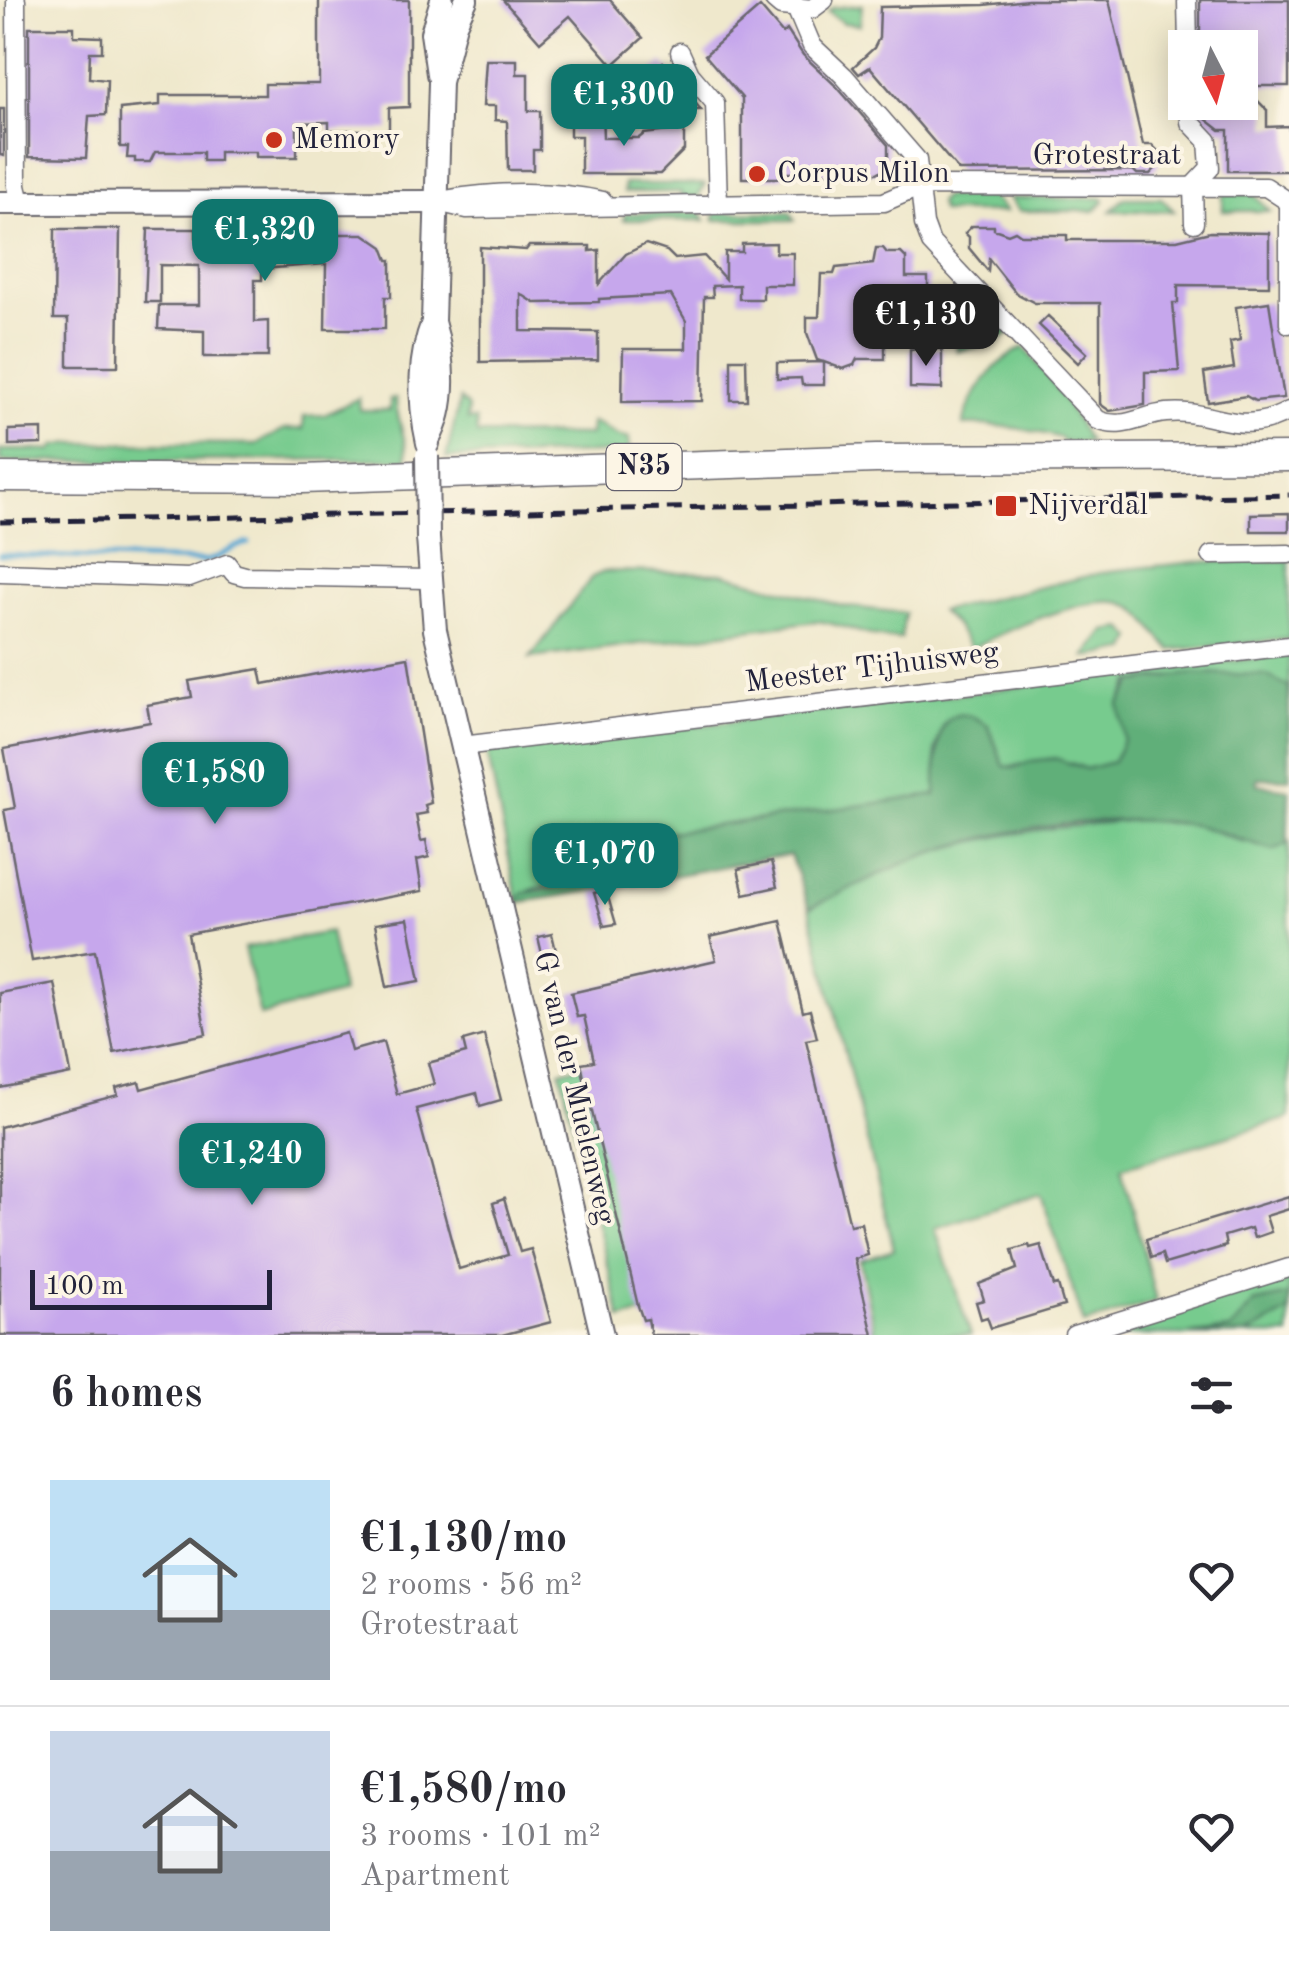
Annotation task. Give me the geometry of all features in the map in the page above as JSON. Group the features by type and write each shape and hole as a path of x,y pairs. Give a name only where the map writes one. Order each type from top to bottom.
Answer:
{"main road":[{"name":"N35","path":"0,477 302,479 876,460 1289,457"},
{"name":"N35","path":"0,491 189,494 860,474 1289,471"}],"street":[{"path":"10,203 16,186 16,0"},
{"path":"440,82 433,58 432,33 442,0"},
{"path":"440,82 455,24 466,0"},
{"path":"774,0 781,6 796,8 812,8 824,0"},
{"path":"1186,0 1187,30"},
{"path":"796,8 812,46 917,160 924,224 931,243 1098,420 1124,424 1156,414 1183,412 1246,424 1289,412"},
{"path":"680,52 690,74 716,103 718,204"},
{"name":"G van der Muelenweg","path":"440,82 434,322 424,344 422,372 434,630 602,1335"},
{"path":"886,122 884,111 890,99"},
{"path":"1190,120 1208,141 1210,168 1194,186 1194,223"},
{"name":"Grotestraat","path":"10,203 437,202 468,209 579,209 618,204 884,202 922,186 1266,186 1289,202"},
{"path":"1289,202 1289,324"},
{"path":"1211,555 1289,554"},
{"path":"0,572 189,578 228,564 234,573 245,576 429,578"},
{"name":"Meester Tijhuisweg","path":"462,746 1289,646"},
{"path":"1074,1335 1289,1268"}],"green space":[{"path":"862,5 860,25 844,23 827,12 832,8"},
{"path":"624,184 705,184 698,197 681,197 681,192 624,192"},
{"path":"1223,194 1253,194 1270,211 1223,211"},
{"path":"943,197 992,197 1006,212 941,212 938,203"},
{"path":"1009,198 1104,201 1094,211 1019,211"},
{"path":"1124,198 1161,198 1174,211 1111,211"},
{"path":"700,212 705,220 623,220 625,214"},
{"path":"790,212 795,220 714,220 719,213"},
{"path":"966,291 1011,333 990,344 957,351 953,323 960,295"},
{"path":"1024,347 1059,392 1089,442 1062,442 1061,438 1037,432 963,425 985,379"},
{"path":"359,398 360,410 390,410 390,399 396,399 407,459 0,462 0,450 52,450 72,443 256,444 285,429 303,429 304,416 324,415"},
{"path":"460,399 468,408 467,420 476,420 477,434 590,435 591,422 629,438 629,452 446,458"},
{"path":"1289,560 1289,639 1171,650 1141,614 1128,605 1113,602 1048,615 971,649 940,611 1109,571 1195,562"},
{"path":"606,571 722,573 842,606 905,613 901,639 816,621 530,658 592,577"},
{"path":"1123,628 1133,638 1128,650 1085,657 1105,631"},
{"path":"1289,654 1289,687 1196,673 1131,682 1119,705 1124,739 1113,762 1086,769 1049,760 1004,766 988,725 944,724 935,750 937,795 613,840 583,877 603,876 604,880 535,888 517,898 487,751"},
{"path":"1196,673 1266,675 1289,687 1289,779 1257,778 1257,784 1289,789 1287,844 1274,850 1203,827 1163,821 1095,822 1025,830 928,854 809,908 790,855 520,902 518,909 517,898 523,893 603,880 603,876 569,874 567,863 574,856 613,840 936,795 941,733 946,722 956,715 988,725 1004,766 1013,768 1055,758 1086,769 1113,762 1124,739 1119,705 1134,682"},
{"path":"1139,820 1197,825 1244,842 1289,842 1289,1118 1122,1167 1156,1301 1084,1324 1041,1193 935,1228 971,1335 875,1335 860,1260 894,1249 809,908 900,865 957,846 1034,831"},
{"path":"330,932 342,993 260,1016 244,948"},
{"path":"585,1065 642,1314 621,1319 560,1071"},
{"path":"1289,1278 1289,1295 1254,1303 1230,1330 1187,1335 1099,1335"},
{"path":"1289,1295 1289,1311 1246,1335 1187,1335 1230,1330 1254,1303"},
{"path":"1289,1311 1289,1335 1246,1335"}],"building":[{"path":"319,0 409,0 409,107 389,108 389,130 329,130 329,122 297,123 297,157 219,152 219,161 203,161 203,152 155,152 150,162 127,158 128,147 120,147 120,109 160,105 160,95 265,95 265,84 319,84"},
{"path":"503,0 610,0 643,38 613,65 570,16 540,42"},
{"path":"1109,0 1143,145 1152,145 1158,151 1158,166 1150,174 1133,170 959,171 870,67 859,74 853,67 879,38 880,7"},
{"path":"1200,0 1289,0 1289,86 1258,86 1258,30 1200,30"},
{"path":"760,7 783,34 787,30 803,55 888,145 888,163 882,170 742,178 742,98 705,55"},
{"path":"29,27 74,27 74,36 102,37 102,52 90,52 89,78 107,80 106,115 89,116 86,158 29,157"},
{"path":"486,60 517,60 517,74 528,74 528,111 540,111 540,150 533,150 533,170 508,170 507,121 495,120 495,106 483,106"},
{"path":"663,62 701,110 635,109 625,96"},
{"path":"1258,101 1267,110 1267,127 1289,126 1289,171 1228,171 1228,130 1220,130 1207,120 1258,120"},
{"path":"0,109 4,109 4,156 0,155"},
{"path":"602,109 603,138 639,138 684,129 684,150 660,174 581,174 581,136 570,136 570,122 580,122 580,110"},
{"path":"972,226 994,226 1008,234 1015,231 1021,235 1067,235 1067,240 1177,240 1210,232 1269,233 1269,286 1178,285 1178,303 1173,303 1179,371 1145,372 1145,405 1110,411 1100,404 1100,303 1035,303 1016,293 989,259 988,271 969,248 965,233"},
{"path":"55,229 120,229 118,366 68,366 68,319 54,319"},
{"path":"148,229 196,229 196,239 259,239 259,230 295,230 296,240 328,240 328,234 364,234 383,247 391,260 391,297 385,297 385,329 325,329 326,264 262,269 262,280 255,280 255,322 268,321 268,357 204,357 204,331 158,329 159,305 199,305 199,266 160,265 160,302 145,302"},
{"path":"776,243 776,253 793,253 793,285 763,285 763,299 739,299 739,285 712,286 713,297 704,297 702,401 622,402 623,349 686,349 686,321 671,295 535,303 521,294 521,331 598,332 598,360 480,362 480,247 526,250 529,246 590,246 590,251 599,250 599,284 626,254 646,244 667,251 675,259 704,256 725,279 725,252 742,252 742,244"},
{"path":"876,248 901,253 906,258 906,277 928,277 928,293 879,292 878,339 885,345 885,359 857,359 854,365 843,369 824,362 824,385 802,385 801,378 777,379 777,363 823,362 817,360 807,333 807,317 819,317 821,274 834,274 836,268 873,264"},
{"path":"1269,302 1284,398 1255,401 1246,396 1208,402 1204,373 1234,368 1230,342 1240,340 1236,307"},
{"path":"1048,316 1087,353 1078,363 1039,325"},
{"path":"910,349 942,349 942,389 910,388"},
{"path":"731,359 746,359 747,400 731,400"},
{"path":"42,429 42,444 9,445 9,430"},
{"path":"1289,513 1289,531 1251,531 1251,514"},
{"path":"408,657 431,803 425,805 427,813 416,815 429,857 417,860 422,891 188,934 206,1034 114,1053 95,951 32,961 4,810 15,808 4,749 150,722 147,705 192,697 189,681 260,669 263,684"},
{"path":"771,862 777,887 744,894 738,869"},
{"path":"606,890 616,924 604,926 594,893"},
{"path":"408,919 420,981 387,987 375,924"},
{"path":"781,921 803,1012 810,1010 817,1038 806,1040 850,1225 861,1223 868,1255 855,1259 873,1335 651,1335 648,1319 643,1320 638,1306 584,1078 581,1063 594,1061 584,1016 577,1017 571,993 716,960 710,937"},
{"path":"552,934 557,955 543,958 538,937"},
{"path":"54,983 71,1074 0,1088 0,993"},
{"path":"346,1033 351,1051 383,1042 397,1094 434,1084 428,1063 466,1053 463,1041 484,1035 501,1100 480,1106 477,1093 416,1109 459,1269 508,1255 493,1203 504,1199 520,1252 531,1249 551,1322 502,1335 0,1335 0,1127 118,1095 116,1088 139,1082 141,1089"},
{"path":"1289,1196 1289,1209 1266,1216 1271,1232 1254,1238 1251,1228 1224,1236 1226,1246 1165,1264 1162,1254 1151,1258 1146,1239"},
{"path":"1041,1245 1064,1306 991,1328 987,1317 981,1319 976,1302 984,1300 979,1284 1017,1269 1012,1250"}],"waterway":[{"path":"0,555 205,561 249,543"}],"railway":[{"path":"0,522 1289,495"}],"place":[{"name":"Memory","path":"274,140"},
{"name":"Corpus Milon","path":"757,174"},
{"name":"Nijverdal","path":"1006,506"}]}
